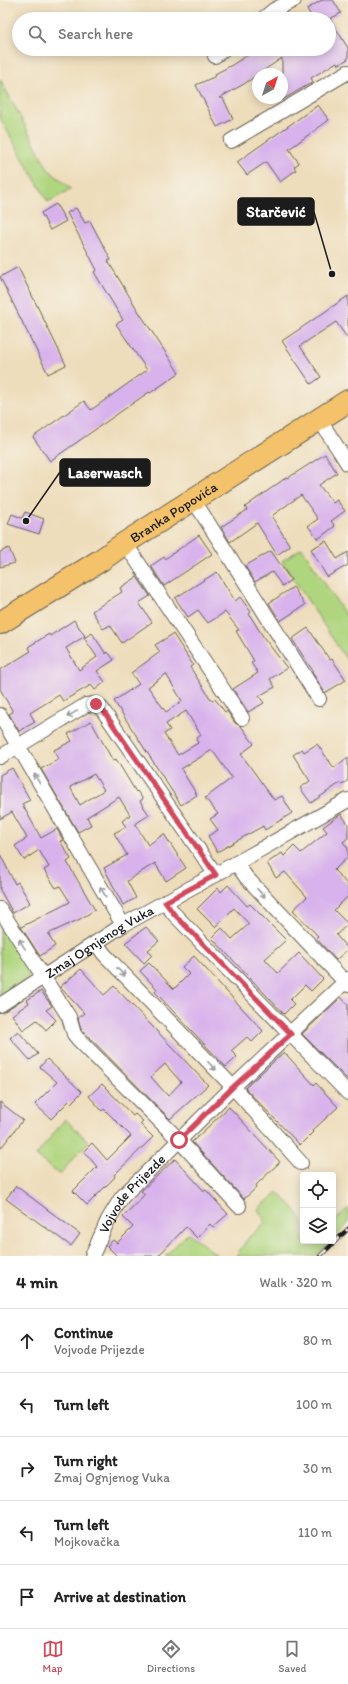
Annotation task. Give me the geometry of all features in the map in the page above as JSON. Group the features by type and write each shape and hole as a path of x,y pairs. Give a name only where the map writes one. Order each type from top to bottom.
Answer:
{"main road":[{"name":"Branka Popovića","path":"0,624 348,401"}],"street":[{"path":"272,12 294,0"},
{"path":"231,141 348,72"},
{"path":"319,419 348,464"},
{"path":"193,499 320,699"},
{"path":"125,543 242,718"},
{"path":"0,757 86,705 91,704 99,706 216,875"},
{"path":"0,715 123,925"},
{"name":"Zmaj Ognjenog Vuka","path":"0,1006 123,925 216,875 348,800"},
{"path":"236,863 246,877 347,982"},
{"path":"165,902 174,914 348,1093"},
{"path":"0,909 69,1018 74,1034 78,1039 179,1140 239,1206"},
{"path":"96,943 104,954 233,1087 300,1163"},
{"name":"Vojvode Prijezde","path":"92,1256 108,1220 122,1197 233,1087 347,982"}],"green space":[{"path":"0,79 48,169 71,189 48,202 0,118"},
{"path":"302,548 348,619 348,662 282,561"},
{"path":"0,918 32,967 27,978 19,985 0,996"},
{"path":"65,1119 89,1142 74,1157 60,1175 36,1156"},
{"path":"278,1192 293,1207 300,1217 300,1244 328,1244 315,1256 236,1256 249,1237 266,1223 258,1209"},
{"path":"348,1208 348,1224 336,1236 336,1220"},
{"path":"188,1233 217,1255 165,1256"}],"building":[{"path":"322,0 333,0 341,13 336,16 336,12 309,12 307,9"},
{"path":"336,29 348,48 348,59 338,65 337,62 311,78 313,82 288,97 288,68 282,68 282,58 267,68 252,68 252,79 219,98 223,98 233,119 217,127 196,85 216,76 215,74 246,56 336,56"},
{"path":"318,105 329,120 289,149 299,163 294,167 296,170 280,182 266,162 247,175 237,162"},
{"path":"56,204 66,221 50,230 41,213"},
{"path":"76,208 85,223 90,221 111,260 108,261 137,309 179,373 150,393 149,392 50,461 33,437 84,401 91,410 147,370 116,324 123,320 94,272 97,270 67,213"},
{"path":"18,267 66,365 48,374 0,277"},
{"path":"348,296 348,339 336,322 300,346 321,377 311,384 282,341"},
{"path":"325,454 337,473 319,485 333,503 337,500 345,511 331,521 335,526 318,539 308,526 318,519 301,495 272,517 290,546 277,555 257,523 230,542 221,527 247,510 245,507 287,477 288,478"},
{"path":"25,512 44,519 39,534 8,524 12,514 22,518"},
{"path":"199,535 212,554 164,586 151,566 164,557 165,559"},
{"path":"326,541 337,559 348,552 348,565 327,577 311,549"},
{"path":"9,548 15,563 0,567 0,552"},
{"path":"271,551 291,580 282,586 272,572 255,582 245,566"},
{"path":"217,572 235,601 240,597 251,612 249,614 264,638 287,668 270,679 275,687 259,696 264,703 248,712 233,689 258,673 251,663 254,661 236,631 239,630 225,612 208,623 198,610 188,617 175,598"},
{"path":"137,577 150,596 139,603 152,622 122,643 110,625 103,629 92,611 122,592 120,588"},
{"path":"293,587 305,605 280,621 269,603"},
{"path":"74,620 85,636 66,648 79,670 97,657 84,638 92,633 106,654 108,652 114,660 97,671 105,682 95,690 91,685 63,701 59,695 30,713 35,722 19,731 9,714 13,712 0,689 0,670 31,651 28,647 49,634 50,636"},
{"path":"308,628 346,680 325,693 312,672 313,671 292,639"},
{"path":"173,634 193,665 190,667 212,701 215,699 225,712 227,711 235,723 241,726 254,744 241,754 274,800 282,796 292,813 265,830 263,826 217,852 208,836 218,830 210,819 218,814 205,798 232,778 212,750 181,769 197,795 181,805 114,701 139,684 131,673 160,652 155,645","holes":["166,674 182,701 166,712 148,687","186,711 201,735 196,739 198,743 178,755 164,734 170,730 166,724"]},
{"path":"91,721 113,761 116,759 136,792 137,791 143,799 140,801 149,815 135,824 148,845 164,834 186,868 166,881 155,863 127,881 136,898 123,905 104,868 127,855 114,833 126,827 122,821 130,815 119,797 87,817 91,825 78,832 41,769 59,759 54,750 72,741 68,734","holes":["94,774 104,790 80,805 70,787"]},
{"path":"317,744 334,768 348,757 348,780 342,785 340,783 311,803 300,788 310,781 293,755 302,749 304,752"},
{"path":"12,768 30,800 22,804 41,838 57,829 63,840 60,841 71,859 67,862 95,910 48,934 55,946 40,956 21,927 70,902 60,886 56,888 44,870 49,867 39,850 24,860 15,846 27,838 12,812 0,819 0,775"},
{"path":"341,814 348,824 348,838 343,842 348,848 348,857 334,870 348,885 348,896 334,910 348,924 336,935 348,949 336,960 316,938 318,936 293,910 307,897 285,872 276,878 267,863 282,853 284,856 294,846 301,853 327,832 323,827"},
{"path":"0,854 15,884 18,882 30,903 13,913 0,890"},
{"path":"228,885 247,906 250,904 286,940 265,959 278,973 299,953 323,979 311,991 305,985 290,1000 294,1004 284,1014 212,938 222,928 232,939 249,924 234,908 215,927 197,909 218,888 221,892"},
{"path":"146,927 159,941 148,950 152,955 144,963 125,943"},
{"path":"194,956 263,1031 252,1042 247,1037 231,1051 237,1057 226,1067 155,992 157,989 140,971 149,963 174,989 189,974 182,967"},
{"path":"81,969 104,995 114,986 208,1085 170,1119 81,1029 78,1018 84,1013 60,987","holes":["165,1064 181,1082 168,1096 151,1077"]},
{"path":"41,991 52,1006 46,1010 56,1020 46,1030 37,1020 23,1030 12,1015 29,1003 27,1000"},
{"path":"341,997 348,1005 348,1080 302,1034"},
{"path":"18,1031 38,1054 30,1060 10,1038"},
{"path":"284,1052 314,1085 316,1083 338,1107 312,1131 313,1132 300,1145 245,1088"},
{"path":"47,1059 82,1092 71,1103 69,1101 51,1119 35,1104 57,1082 40,1067"},
{"path":"102,1084 133,1116 135,1114 143,1121 140,1124 153,1137 114,1175 115,1177 87,1205 73,1191 97,1167 84,1151 92,1143 107,1160 131,1136 104,1109 102,1111 89,1096"},
{"path":"0,1102 23,1120 0,1149"},
{"path":"229,1107 280,1162 244,1199 192,1142"},
{"path":"175,1159 204,1191 206,1190 228,1214 213,1227 210,1224 197,1238 186,1227 158,1256 117,1256 107,1246 113,1240 117,1243 133,1227 123,1217 145,1194 141,1191"},
{"path":"16,1186 80,1234 71,1246 6,1199"}],"railway":[{"path":"320,1256 348,1229"}],"place":[{"name":"Starčević","path":"332,274"},
{"name":"Laserwasch","path":"26,521"}],"route":[{"path":"96,704 102,709 216,875 165,902 174,914 291,1034 233,1087 179,1140"}]}
